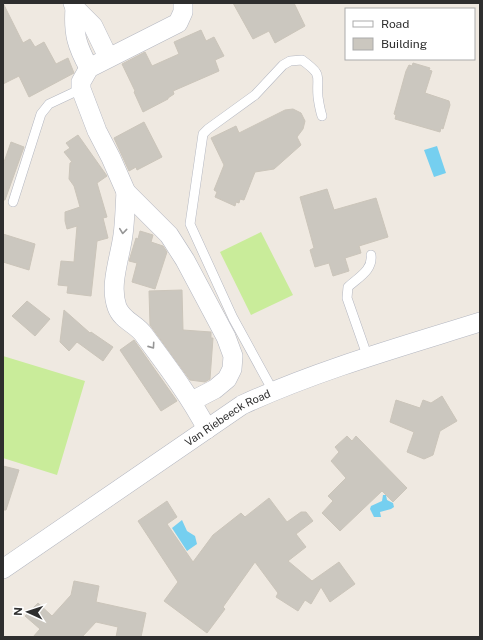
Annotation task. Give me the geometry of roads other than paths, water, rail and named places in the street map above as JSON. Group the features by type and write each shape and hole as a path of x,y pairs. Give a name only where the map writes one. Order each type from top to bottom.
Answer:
{"street":[{"path":"183,3 183,12 178,23 108,57 89,68 81,82 81,89 97,131 112,158 126,192 169,235 185,260 226,337 233,356 232,369 227,379 215,389 192,401"},
{"path":"74,6 93,26 108,57"},
{"path":"74,6 76,40 89,68"},
{"path":"126,192 123,235 116,274 115,297 117,307 124,319 143,334 192,401 207,429"},
{"name":"Van Riebeeck Road","path":"3,569 242,405 273,391 368,358 480,322"}],"lane":[{"path":"273,391 233,318 190,224 203,134 255,95 283,65 290,61 302,60 312,67 319,78 318,97 322,116"},
{"path":"13,202 41,114 49,104 81,89"},
{"path":"368,358 347,298 348,287 370,268 372,262 371,255"}],"water":[{"path":"437,146 446,173 434,177 424,150"},
{"path":"383,495 386,495 387,500 393,503 394,507 380,512 381,517 374,517 370,509 371,506 382,501"},
{"path":"182,520 187,531 195,536 197,544 187,551 172,528"}]}
